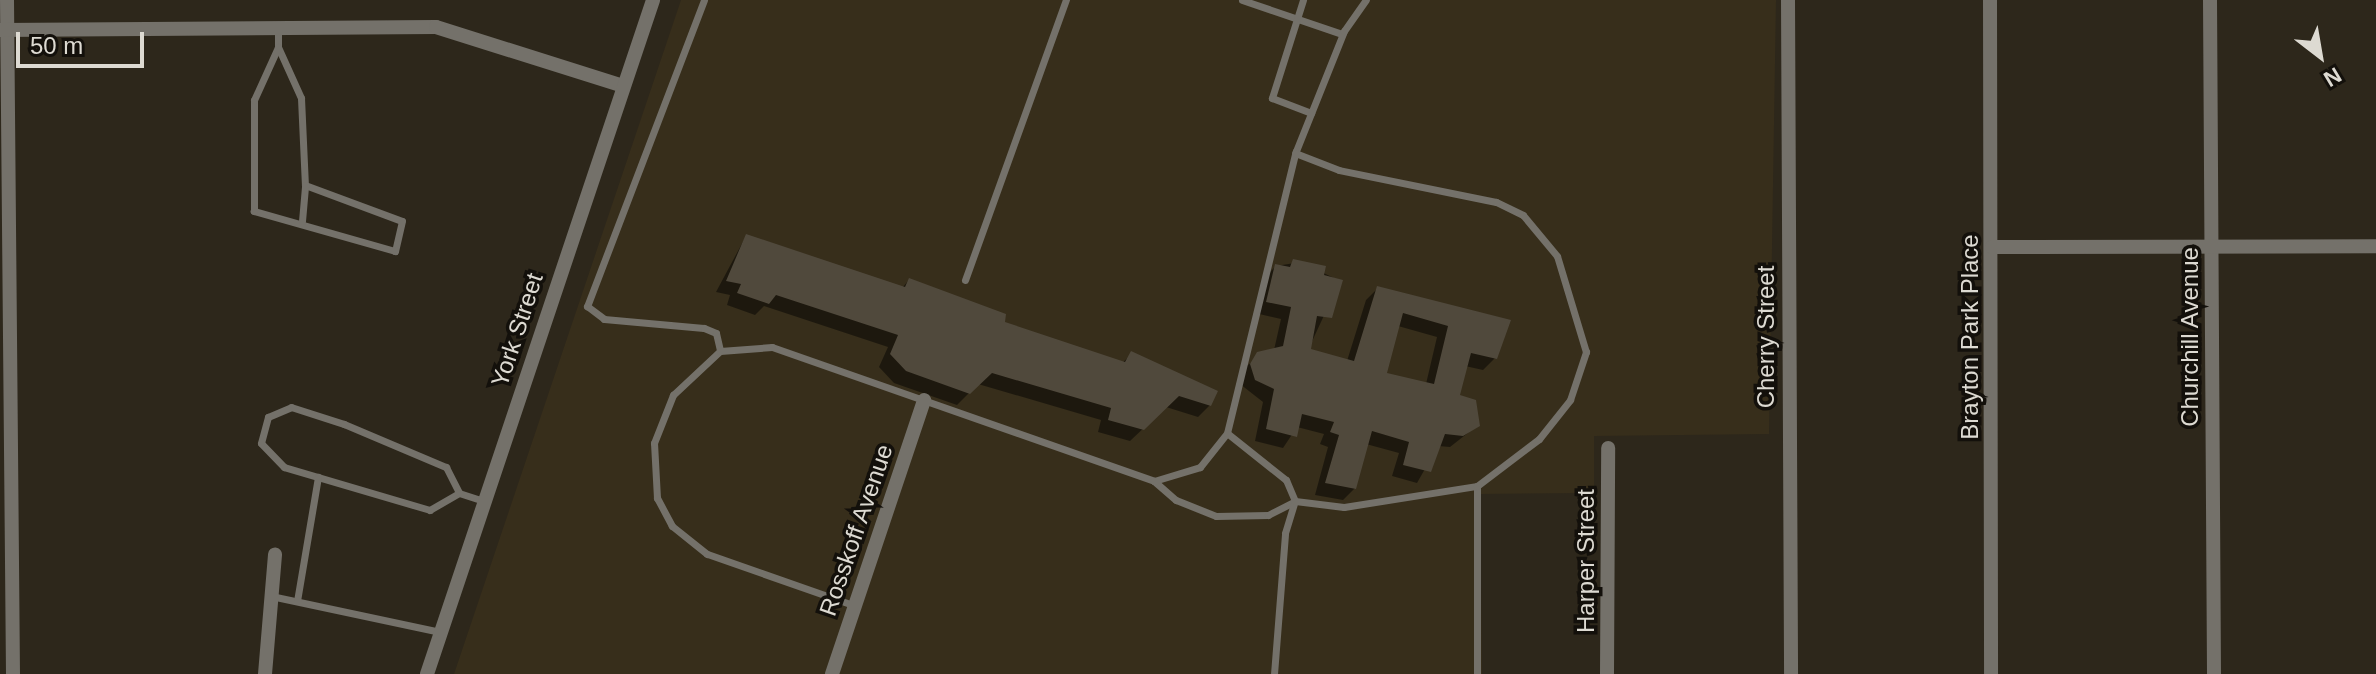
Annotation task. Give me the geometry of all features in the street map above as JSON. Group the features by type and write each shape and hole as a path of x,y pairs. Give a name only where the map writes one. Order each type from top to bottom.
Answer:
{"street":[{"path":"7,0 4,30 13,674"},
{"name":"York Street","path":"427,674 653,0"},
{"name":"Cherry Street","path":"1788,0 1791,674"},
{"name":"Brayton Park Place","path":"1990,0 1991,674"},
{"name":"Churchill Avenue","path":"2210,0 2214,674"},
{"path":"4,30 436,27 623,86"},
{"path":"1992,247 2376,246"},
{"name":"Rosskoff Avenue","path":"832,674 924,400"},
{"name":"Harper Street","path":"1607,674 1608,448"},
{"path":"265,674 275,554"}],"lane":[{"path":"704,0 587,306 604,319 704,328 716,333 720,351"},
{"path":"965,280 1066,0"},
{"path":"1242,0 1342,34"},
{"path":"1303,0 1272,98 1311,113"},
{"path":"1154,481 1200,467 1227,433 1295,153 1342,34 1366,0"},
{"path":"278,27 278,47 301,98 305,185 302,221"},
{"path":"278,47 254,100 254,211 302,221 395,251 402,221 305,185"},
{"path":"853,605 707,554 672,526 657,498 654,443 673,395 720,351 772,347 1154,481 1176,500 1216,516 1268,515 1295,501 1344,507 1477,486 1539,439 1581,374 1584,330 1557,256 1523,215 1496,202 1339,170 1295,153"},
{"path":"459,493 430,510 284,467 261,443 268,417 291,407 344,424 446,467 459,493 484,501"},
{"path":"1227,433 1286,480 1295,501 1285,533 1274,674"},
{"path":"297,601 318,477"},
{"path":"1477,486 1477,674"},
{"path":"271,596 440,632"}],"shaded area":[{"path":"681,0 1776,0 1769,434 1594,436 1594,493 1480,494 1482,674 454,674"}],"building":[{"path":"746,234 905,287 909,278 1006,314 1005,322 1125,362 1131,351 1218,391 1211,406 1179,396 1144,430 1108,420 1111,408 992,373 970,394 906,371 890,354 898,335 776,295 769,304 737,293 741,284 726,281"},
{"path":"1293,259 1326,266 1324,275 1343,280 1332,318 1317,316 1311,349 1354,361 1377,286 1511,320 1497,359 1471,353 1460,395 1476,400 1480,426 1463,436 1445,434 1431,472 1403,465 1409,442 1372,431 1356,489 1325,483 1339,435 1330,432 1334,422 1302,414 1297,437 1266,429 1274,389 1255,380 1250,364 1257,352 1283,346 1291,307 1266,302 1275,264 1290,267","holes":["1403,313 1448,326 1434,384 1387,373"]}]}
